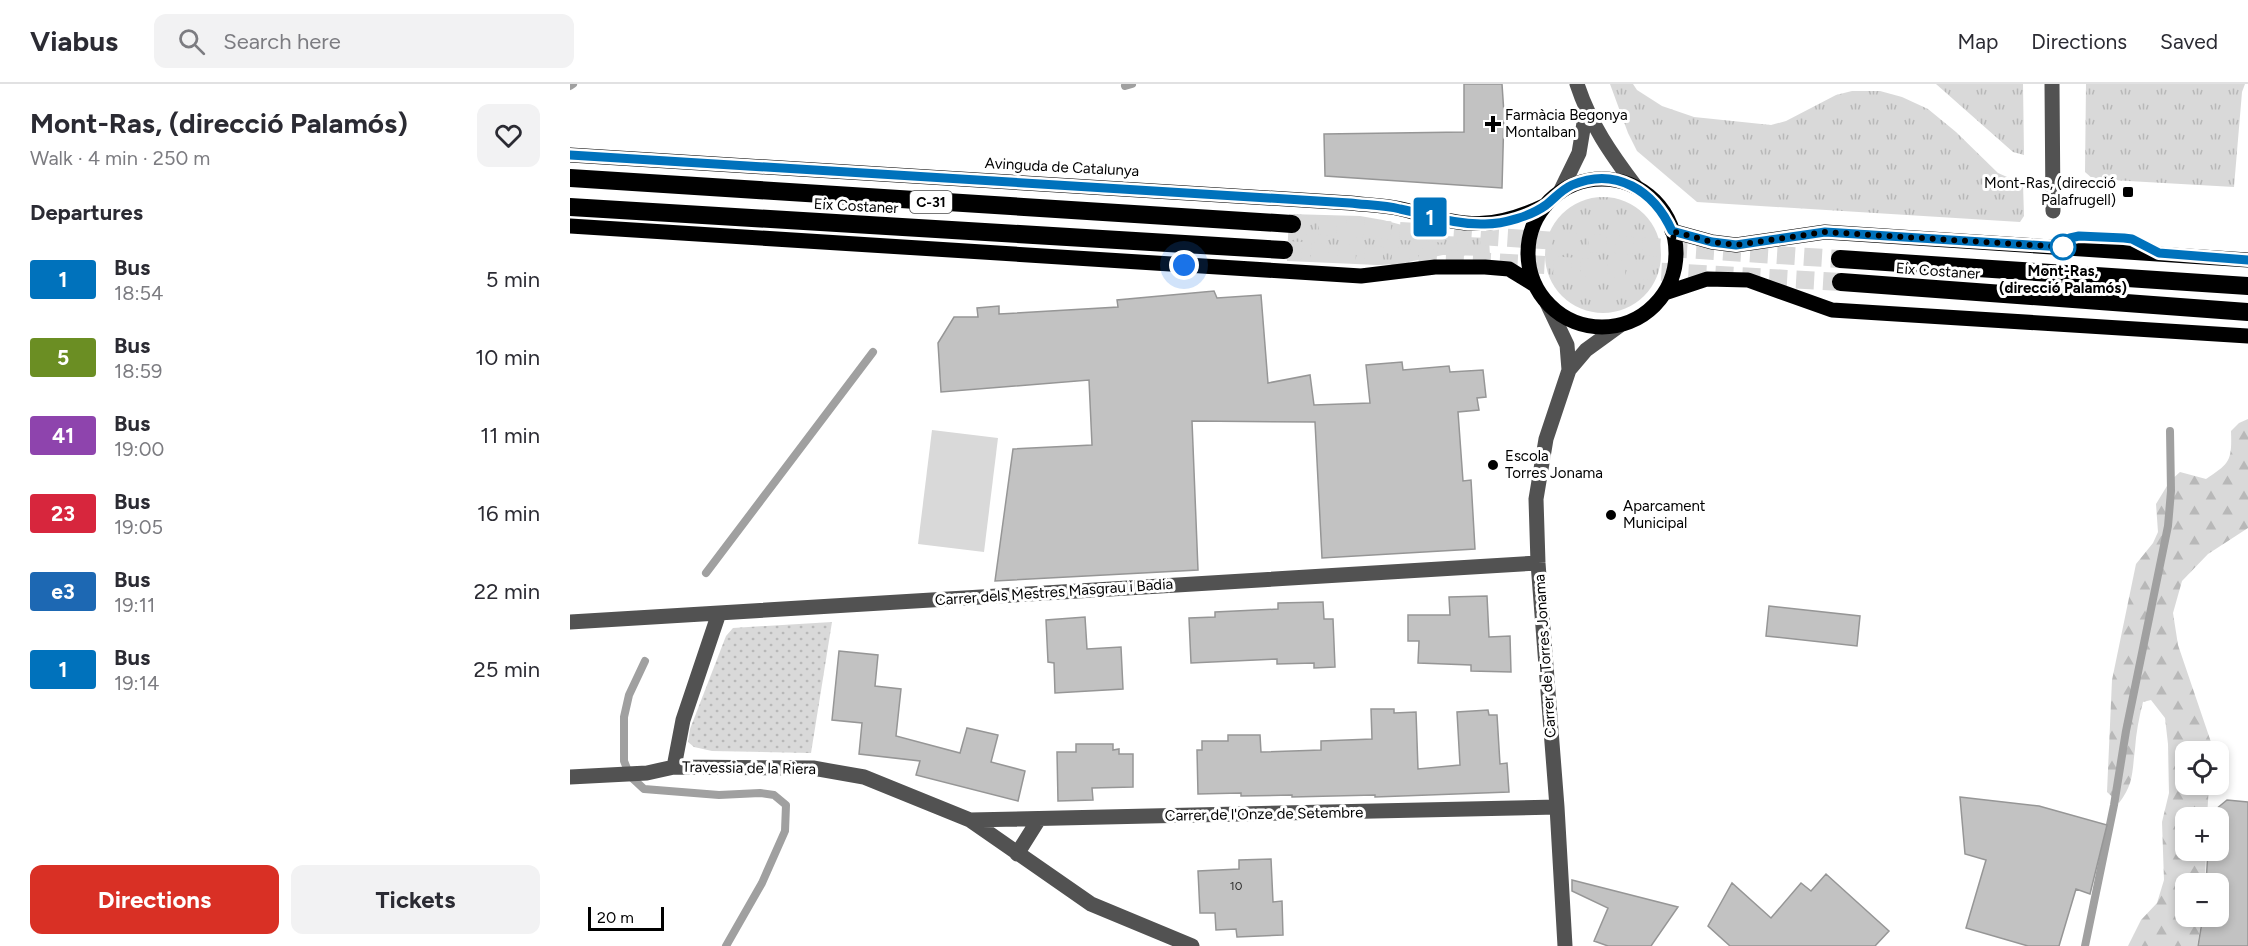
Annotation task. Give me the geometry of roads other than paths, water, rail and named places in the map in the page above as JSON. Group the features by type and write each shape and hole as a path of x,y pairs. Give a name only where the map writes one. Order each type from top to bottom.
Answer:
{"highway":[{"name":"Eix Costaner","path":"570,178 1292,224"},
{"name":"Eix Costaner","path":"570,207 1284,250"},
{"name":"Eix Costaner","path":"1840,259 2248,286"},
{"name":"Eix Costaner","path":"1841,282 2248,312"}],"main road":[{"name":"Avinguda de Catalunya","path":"570,155 1350,203 1399,208 1462,224 1487,225 1505,221 1546,205"},
{"path":"1597,179 1623,182 1636,187 1664,213 1672,231 1676,247 1676,263 1665,293 1645,314 1619,326 1585,326 1565,317 1547,303 1535,285 1528,258 1529,243 1538,217 1546,205 1560,192 1572,186 1597,179"},
{"path":"570,226 1361,276 1435,267 1485,267 1509,269 1535,285"},
{"path":"1672,231 1712,242 1736,245 1825,232 2248,260"},
{"path":"1665,293 1707,279 1748,280 1832,310 2248,336"}],"street":[{"path":"1577,84 1586,111 1608,150 1636,187"},
{"path":"2052,84 2053,212"},
{"path":"1560,192 1579,153 1586,111"},
{"name":"Carrer de Torres Jonama","path":"1547,303 1567,345 1569,370"},
{"name":"Carrer de Torres Jonama","path":"1565,946 1538,563 1536,499 1546,439 1569,370 1586,350 1619,326"},
{"name":"Carrer dels Mestres Masgrau i Badia","path":"570,622 1538,563"},
{"path":"674,766 683,720 719,613"},
{"name":"Travessia de la Riera","path":"570,777 647,772 674,766 813,768 864,777 970,820 1091,904 1192,946"},
{"name":"Carrer de l'Onze de Setembre","path":"970,820 1557,807"},
{"path":"1017,854 1039,819"}],"waterway":[{"path":"1125,86 1132,84"},
{"path":"706,573 873,352"},
{"path":"2085,946 2168,526 2171,491 2170,431"},
{"path":"645,661 629,695 624,717 624,761 630,776 644,789 719,795 760,793 774,795 786,805 785,831 762,883 726,946"}],"tunnel":[{"path":"1292,224 1840,259"},
{"path":"1284,250 1841,282"}],"place":[{"name":"Farmàcia Begonya Montalban","path":"1493,124"},
{"name":"Mont-Ras, (direcció Palafrugell)","path":"2128,192"},
{"name":"Mont-Ras, (direcció Palamós)","path":"2063,247"},
{"name":"Escola Torres Jonama","path":"1493,465"},
{"name":"Aparcament Municipal","path":"1611,515"}]}
